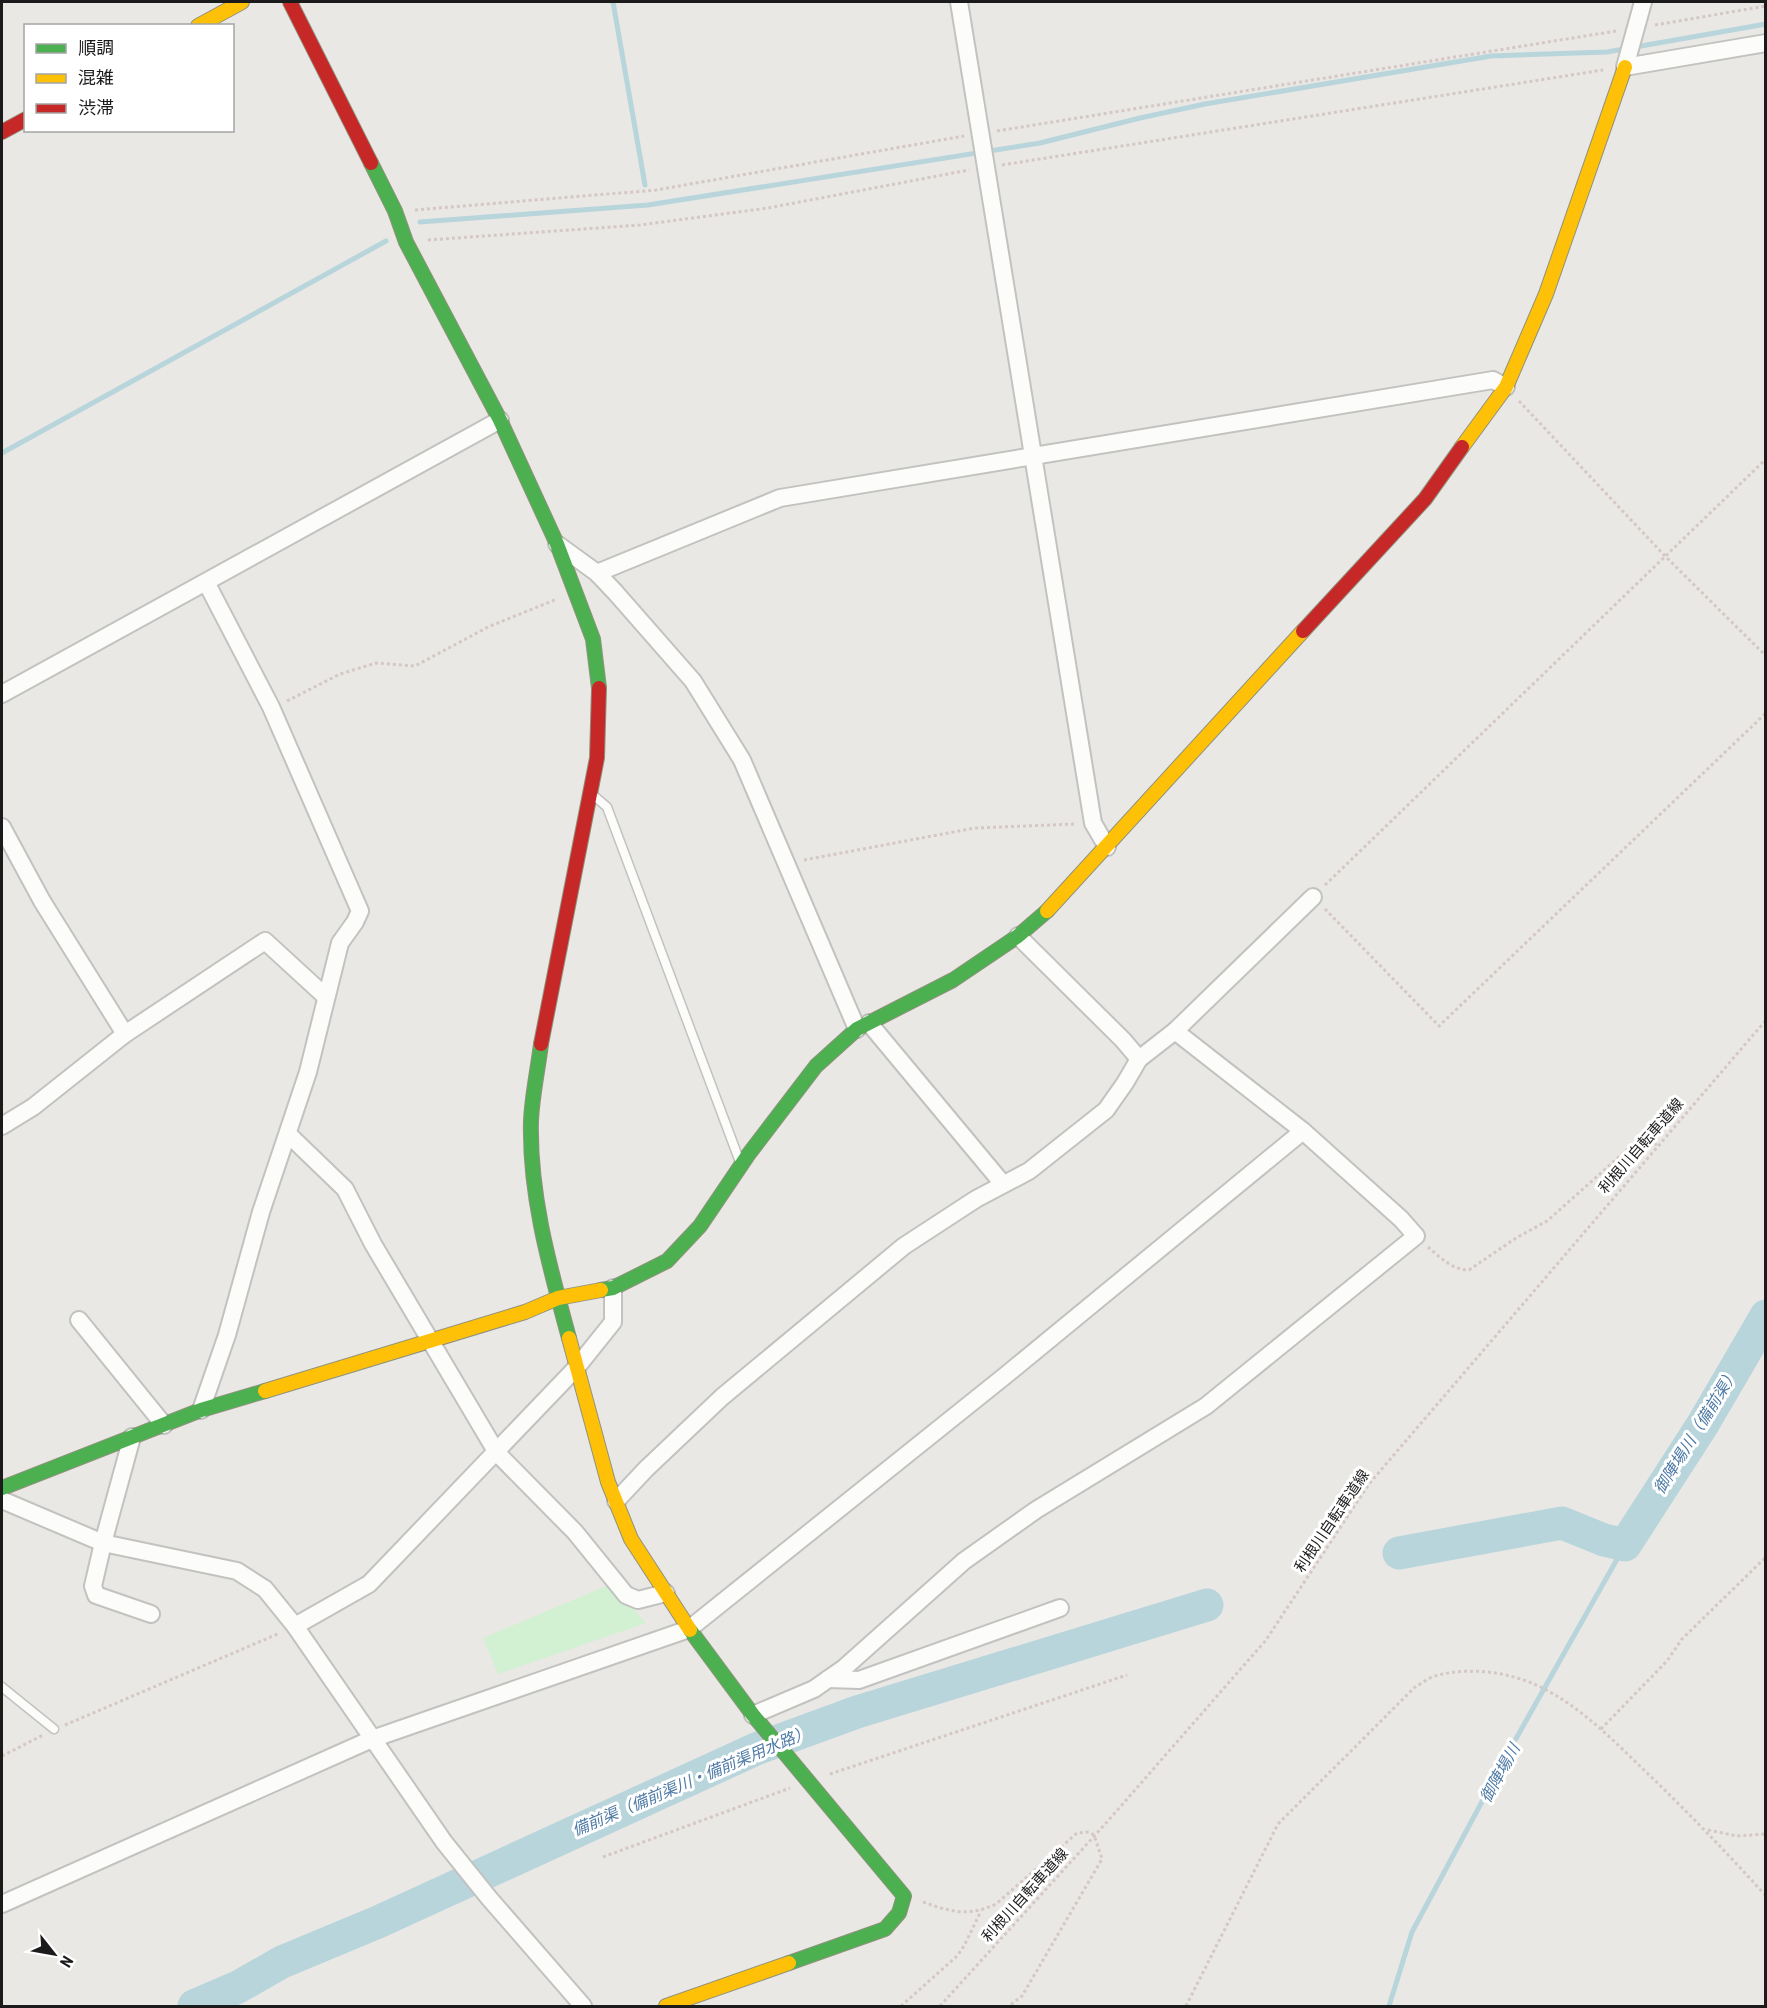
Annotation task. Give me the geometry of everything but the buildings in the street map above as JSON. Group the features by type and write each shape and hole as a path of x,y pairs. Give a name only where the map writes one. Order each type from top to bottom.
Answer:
{"street":[{"path":"202,24 242,2"},
{"path":"290,2 395,211 406,242 500,420 557,544 593,639 600,697 597,758 544,1022 531,1120 532,1183 558,1298 608,1482 631,1539 689,1629 753,1715 904,1896 899,1913 885,1929 666,2007"},
{"path":"959,2 1093,824 1107,848"},
{"path":"2,1488 201,1410 525,1312 558,1298 613,1288 667,1261 700,1226 816,1065 863,1026 953,980 1018,936 1057,902 1223,717 1425,499 1506,387 1546,294 1625,67 1643,2"},
{"path":"1625,67 1766,43"},
{"path":"2,132 24,120"},
{"path":"597,573 780,498 1493,380 1506,387"},
{"path":"2,694 500,420"},
{"path":"557,544 597,573 693,681 742,760 786,864 863,1026 1003,1184"},
{"path":"201,1410 227,1335 261,1212 308,1072 339,943 355,922 360,911 271,707 206,582"},
{"path":"2,826 42,900 125,1034"},
{"path":"616,1501 646,1469 722,1397 904,1246 976,1199 1029,1171 1106,1110 1139,1059 1175,1031 1313,897"},
{"path":"1018,936 1123,1040 1139,1059"},
{"path":"2,1126 33,1107 125,1034 265,941 325,996"},
{"path":"753,1715 814,1689 844,1668 964,1561 1036,1510 1206,1406 1416,1236 1401,1219 1303,1131 1175,1031"},
{"path":"2,1904 372,1739 689,1629 1006,1375 1303,1131"},
{"path":"288,1134 345,1189 373,1244 497,1453 575,1532 626,1595 638,1600 666,1593"},
{"path":"295,1626 369,1584 497,1453 577,1367 614,1322 613,1288"},
{"path":"79,1320 164,1425"},
{"path":"132,1437 93,1586 96,1594 151,1614"},
{"path":"2,1500 103,1543 237,1571 265,1589 295,1626 444,1842 583,2007"},
{"path":"828,1679 859,1680 1060,1608"}],"lane":[{"path":"590,792 607,807 742,1166"},
{"path":"2,1687 54,1729"}],"path":[{"path":"395,211 656,190 980,134 1766,6"},
{"path":"406,242 640,225 768,208 987,167 1625,67"},
{"path":"1506,387 1665,556 1766,656"},
{"path":"1766,459 1313,897 1439,1026 1766,713"},
{"path":"271,707 340,674 376,663 415,666 488,627 576,591"},
{"path":"786,864 975,828 1093,824"},
{"name":"利根川自転車道線","path":"940,2007 1266,1640 1369,1484 1766,1020"},
{"path":"1416,1236 1448,1263 1463,1270 1469,1270 1516,1238 1547,1221 1629,1148 1659,1144"},
{"path":"1601,1729 1667,1661 1682,1639 1766,1557"},
{"path":"2,1756 54,1729 295,1626"},
{"path":"1186,2007 1278,1824 1415,1687 1434,1676 1472,1671 1502,1674 1533,1684 1557,1698 1601,1729 1706,1829 1766,1896"},
{"path":"603,1857 808,1782 1127,1675"},
{"path":"1706,1829 1737,1836 1766,1834"},
{"path":"904,1896 953,1913 981,1911 996,1904 1077,1833 1089,1832 1094,1835 1102,1859 1022,1996 1009,2007"},
{"path":"901,2007 957,1956 981,1911"}],"green space":[{"path":"611,1584 646,1623 498,1674 483,1638"}],"waterway":[{"path":"613,2 645,185"},
{"path":"420,222 648,205 1040,143 1205,104 1491,56 1607,52 1766,24"},
{"path":"2,453 386,241"},
{"name":"御陣場川（備前渠）","path":"1399,1553 1562,1523 1604,1540 1625,1545 1703,1424 1766,1316"},
{"name":"御陣場川","path":"1389,2006 1412,1932 1513,1744 1625,1545"},
{"name":"備前渠（備前渠川・備前渠用水路）","path":"194,2006 238,1987 282,1962 378,1922 756,1749 857,1712 1207,1605"}],"traffic: fast":[{"path":"371,163 395,211 406,242 500,420 557,544 593,639 599,688"},
{"path":"601,1290 613,1288 667,1261 700,1226 748,1155 816,1066 857,1029 953,980 1018,936 1047,911"},
{"path":"541,1044 531,1121 533,1176 542,1231 569,1338"},
{"path":"2,1488 201,1410 265,1391"},
{"path":"690,1630 753,1715 904,1896 899,1913 885,1929 789,1963"}],"traffic: slow":[{"path":"202,24 242,2"},
{"path":"1462,447 1506,387 1546,294 1625,67"},
{"path":"1047,911 1303,631"},
{"path":"265,1391 525,1312 558,1298 601,1290"},
{"path":"569,1338 608,1482 631,1539 690,1630"},
{"path":"666,2006 789,1963"}],"traffic: jam":[{"path":"290,2 371,163"},
{"path":"2,132 24,120"},
{"path":"1303,631 1425,499 1462,447"},
{"path":"541,1044 597,758 599,688"}]}
